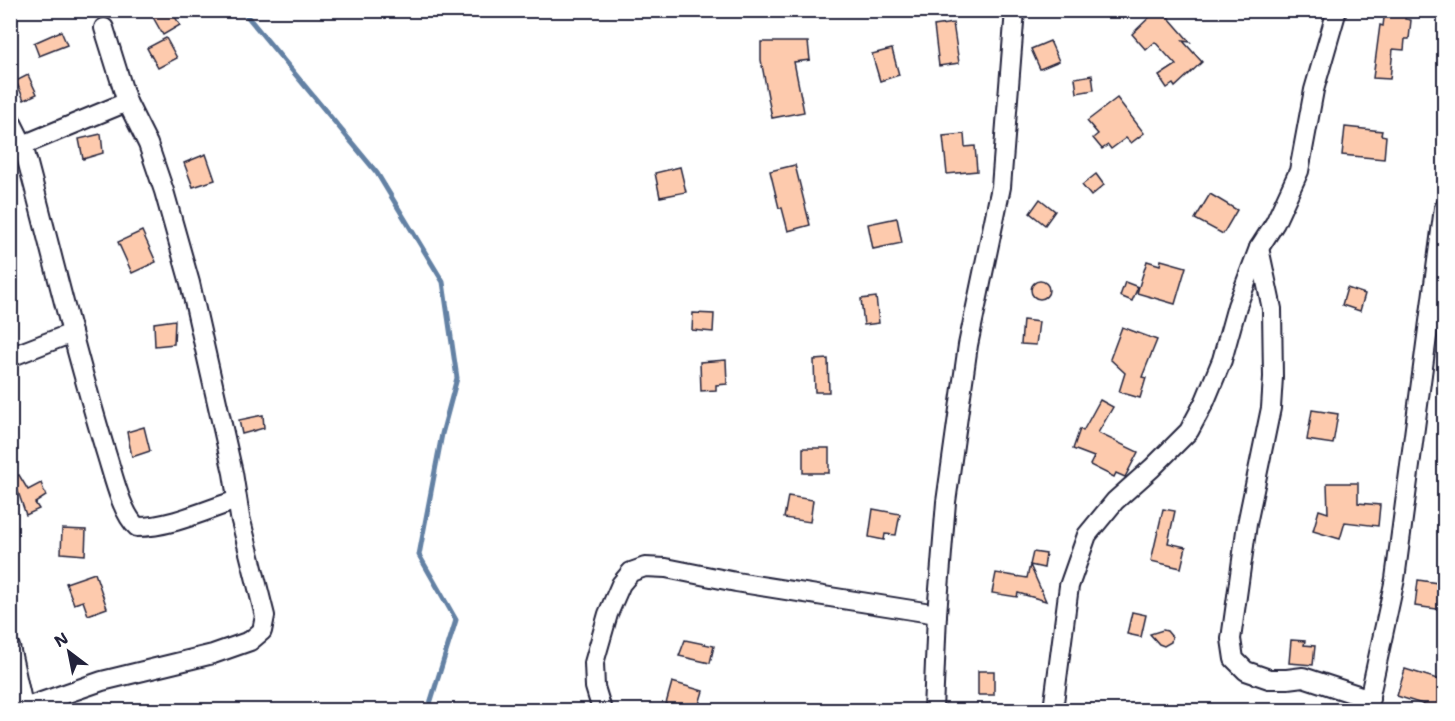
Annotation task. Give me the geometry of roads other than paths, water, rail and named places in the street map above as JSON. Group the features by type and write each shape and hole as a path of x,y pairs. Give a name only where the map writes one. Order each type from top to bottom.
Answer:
{"street":[{"path":"933,711 937,614 946,502 968,345 1001,187 1014,10"},
{"path":"1053,711 1069,586 1087,535 1115,501 1189,431 1205,402 1222,360 1237,306 1259,248 1275,223 1299,171 1314,90 1337,10"},
{"path":"10,647 24,709 102,681 213,654 250,641 262,631 265,616 240,517 233,473 190,284 148,144 127,102 104,28"},
{"path":"23,145 127,102"},
{"path":"10,119 23,145 100,433 131,522 137,527 146,527 237,500"},
{"path":"1259,248 1272,309 1273,377 1271,408 1247,524 1231,639 1234,659 1246,671 1269,679 1287,680 1303,676 1368,705 1395,579 1444,208"},
{"path":"10,357 72,333"},
{"path":"602,711 595,687 594,663 608,614 621,584 630,572 645,567 666,568 736,582 937,614"}],"waterway":[{"path":"242,10 377,173 443,282 457,378 442,434 419,555 456,620 428,710"}]}
